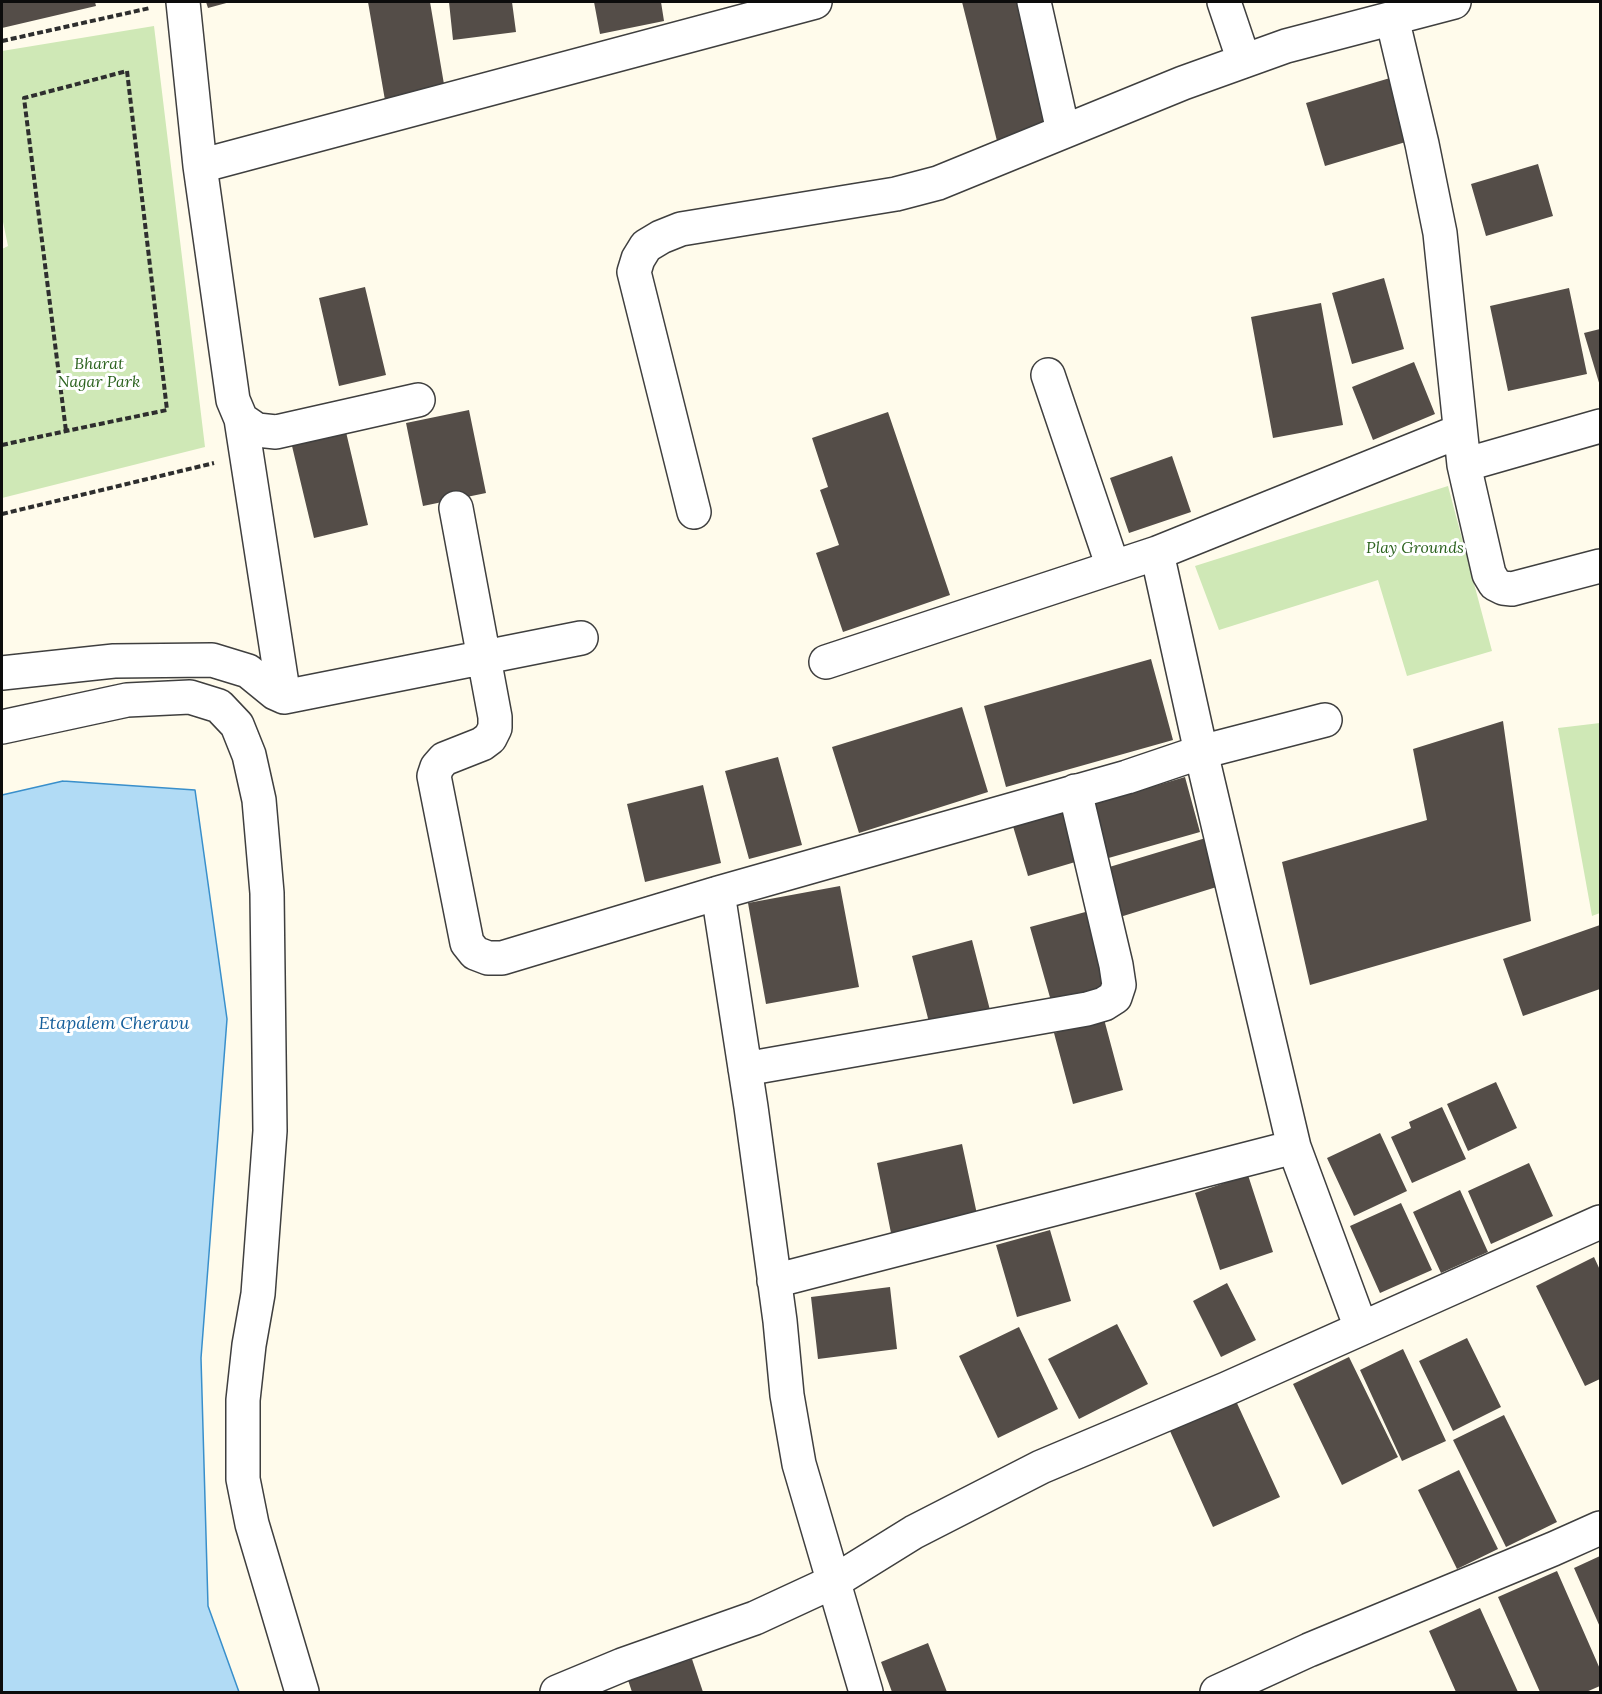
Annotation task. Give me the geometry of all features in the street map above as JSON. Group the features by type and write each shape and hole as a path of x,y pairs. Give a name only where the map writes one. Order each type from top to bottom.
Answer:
{"street":[{"path":"200,166 814,2"},
{"path":"1034,2 1063,131"},
{"path":"1224,2 1244,61"},
{"path":"694,512 634,272 638,259 646,246 681,229 896,195 938,183 1183,83 1286,46 1454,2"},
{"path":"170,4 200,166 233,400 241,419 284,697"},
{"path":"1392,18 1422,144 1440,233 1464,465 1489,573 1496,584 1512,589 1600,566"},
{"path":"1048,375 1113,567"},
{"path":"241,419 257,430 276,432 418,400"},
{"path":"1464,465 1600,426"},
{"path":"826,662 1157,553 1460,431"},
{"path":"456,508 495,728 490,738 482,744 444,759 437,767 434,776 467,943 475,953 488,958 502,958 1202,752 1325,720"},
{"path":"1157,553 1294,1147 1360,1328"},
{"path":"2,673 114,661 212,660 248,671 275,693 284,697 581,638"},
{"path":"2,727 127,700 190,697 219,706 237,725 249,755 259,800 267,893 270,1131 258,1294 243,1400 243,1479 252,1524 302,1692"},
{"path":"745,1069 1087,1009 1104,1004 1115,997 1119,985 1116,965 1075,791"},
{"path":"718,893 745,1069 787,1395 799,1464 866,1692"},
{"path":"774,1281 1294,1147"},
{"path":"557,1692 622,1665 755,1618 834,1581 914,1532 1041,1467 1226,1389 1600,1222"},
{"path":"1217,1692 1309,1650 1543,1554 1600,1528"}],"path":[{"path":"2,42 170,4"},
{"path":"2,445 167,410 127,71 24,98 66,431"},
{"path":"2,514 217,462"}],"green space":[{"name":"Bharat Nagar Park","path":"154,26 205,447 2,498 2,249 8,246 2,217 2,51"},
{"name":"Play Grounds","path":"1448,486 1492,651 1407,676 1378,580 1219,630 1195,566"},
{"path":"1600,723 1600,913 1592,916 1558,728"}],"water":[{"name":"Etapalem Cheravu","path":"63,781 195,790 227,1019 201,1358 208,1606 239,1692 2,1692 2,795"}],"building":[{"path":"2,2 95,2 96,6 2,28"},
{"path":"206,2 230,2 208,8"},
{"path":"368,2 430,2 446,96 386,106"},
{"path":"449,2 512,2 516,32 453,40"},
{"path":"594,2 661,2 664,21 600,34"},
{"path":"962,2 1022,2 1054,127 997,141"},
{"path":"1390,78 1409,141 1325,166 1306,103"},
{"path":"1538,164 1553,216 1486,236 1471,184"},
{"path":"1384,278 1404,349 1352,364 1332,293"},
{"path":"365,287 386,375 339,386 319,298"},
{"path":"1569,288 1587,374 1508,391 1490,306"},
{"path":"1321,303 1343,425 1273,438 1251,317"},
{"path":"1600,329 1600,386 1584,333"},
{"path":"1414,362 1435,414 1373,440 1352,387"},
{"path":"469,410 486,493 423,506 406,423"},
{"path":"888,412 950,595 843,632 816,553 839,545 820,490 828,487 812,438"},
{"path":"346,432 368,525 314,538 292,446"},
{"path":"1172,456 1191,512 1129,533 1110,478"},
{"path":"1151,659 1173,740 1006,787 984,706"},
{"path":"962,707 988,792 859,833 832,747"},
{"path":"1503,721 1531,921 1310,985 1282,862 1427,820 1413,749"},
{"path":"778,757 802,845 749,859 725,771"},
{"path":"1185,777 1200,832 1105,859 1090,805"},
{"path":"703,785 721,863 645,882 627,804"},
{"path":"1066,807 1082,860 1028,876 1012,823"},
{"path":"1209,837 1223,885 1120,917 1106,868"},
{"path":"840,886 859,987 766,1004 748,903"},
{"path":"1089,911 1109,985 1051,1001 1030,927"},
{"path":"1600,925 1600,989 1523,1016 1503,959"},
{"path":"972,940 991,1014 931,1030 912,956"},
{"path":"1104,1019 1123,1090 1073,1104 1054,1033"},
{"path":"1496,1082 1517,1128 1468,1151 1447,1104"},
{"path":"1442,1107 1466,1159 1412,1183 1391,1137 1411,1128 1409,1122"},
{"path":"1380,1133 1407,1191 1354,1216 1327,1158"},
{"path":"962,1144 978,1219 892,1238 877,1163"},
{"path":"1529,1163 1553,1216 1491,1244 1468,1191"},
{"path":"1248,1175 1273,1252 1220,1270 1195,1193"},
{"path":"1460,1190 1488,1252 1441,1273 1413,1212"},
{"path":"1401,1203 1432,1270 1380,1293 1350,1226"},
{"path":"1050,1230 1071,1301 1017,1317 996,1245"},
{"path":"1594,1257 1600,1270 1600,1379 1585,1386 1536,1286"},
{"path":"1227,1283 1256,1340 1221,1357 1193,1301"},
{"path":"890,1287 897,1349 818,1359 811,1297"},
{"path":"1117,1324 1148,1384 1079,1419 1048,1359"},
{"path":"1019,1327 1058,1409 998,1438 959,1356"},
{"path":"1467,1338 1501,1407 1453,1431 1419,1361"},
{"path":"1403,1349 1446,1441 1402,1461 1360,1370"},
{"path":"1349,1357 1398,1457 1342,1485 1293,1384"},
{"path":"1236,1401 1280,1497 1213,1527 1170,1431"},
{"path":"1504,1415 1557,1522 1506,1547 1453,1440"},
{"path":"1459,1470 1498,1549 1457,1569 1418,1490"},
{"path":"1600,1556 1600,1627 1574,1568"},
{"path":"1557,1571 1600,1669 1600,1686 1586,1692 1540,1692 1498,1597"},
{"path":"1480,1608 1518,1692 1456,1692 1429,1631"},
{"path":"928,1643 947,1692 892,1692 881,1662"},
{"path":"692,1659 703,1692 632,1692 628,1680"}]}
